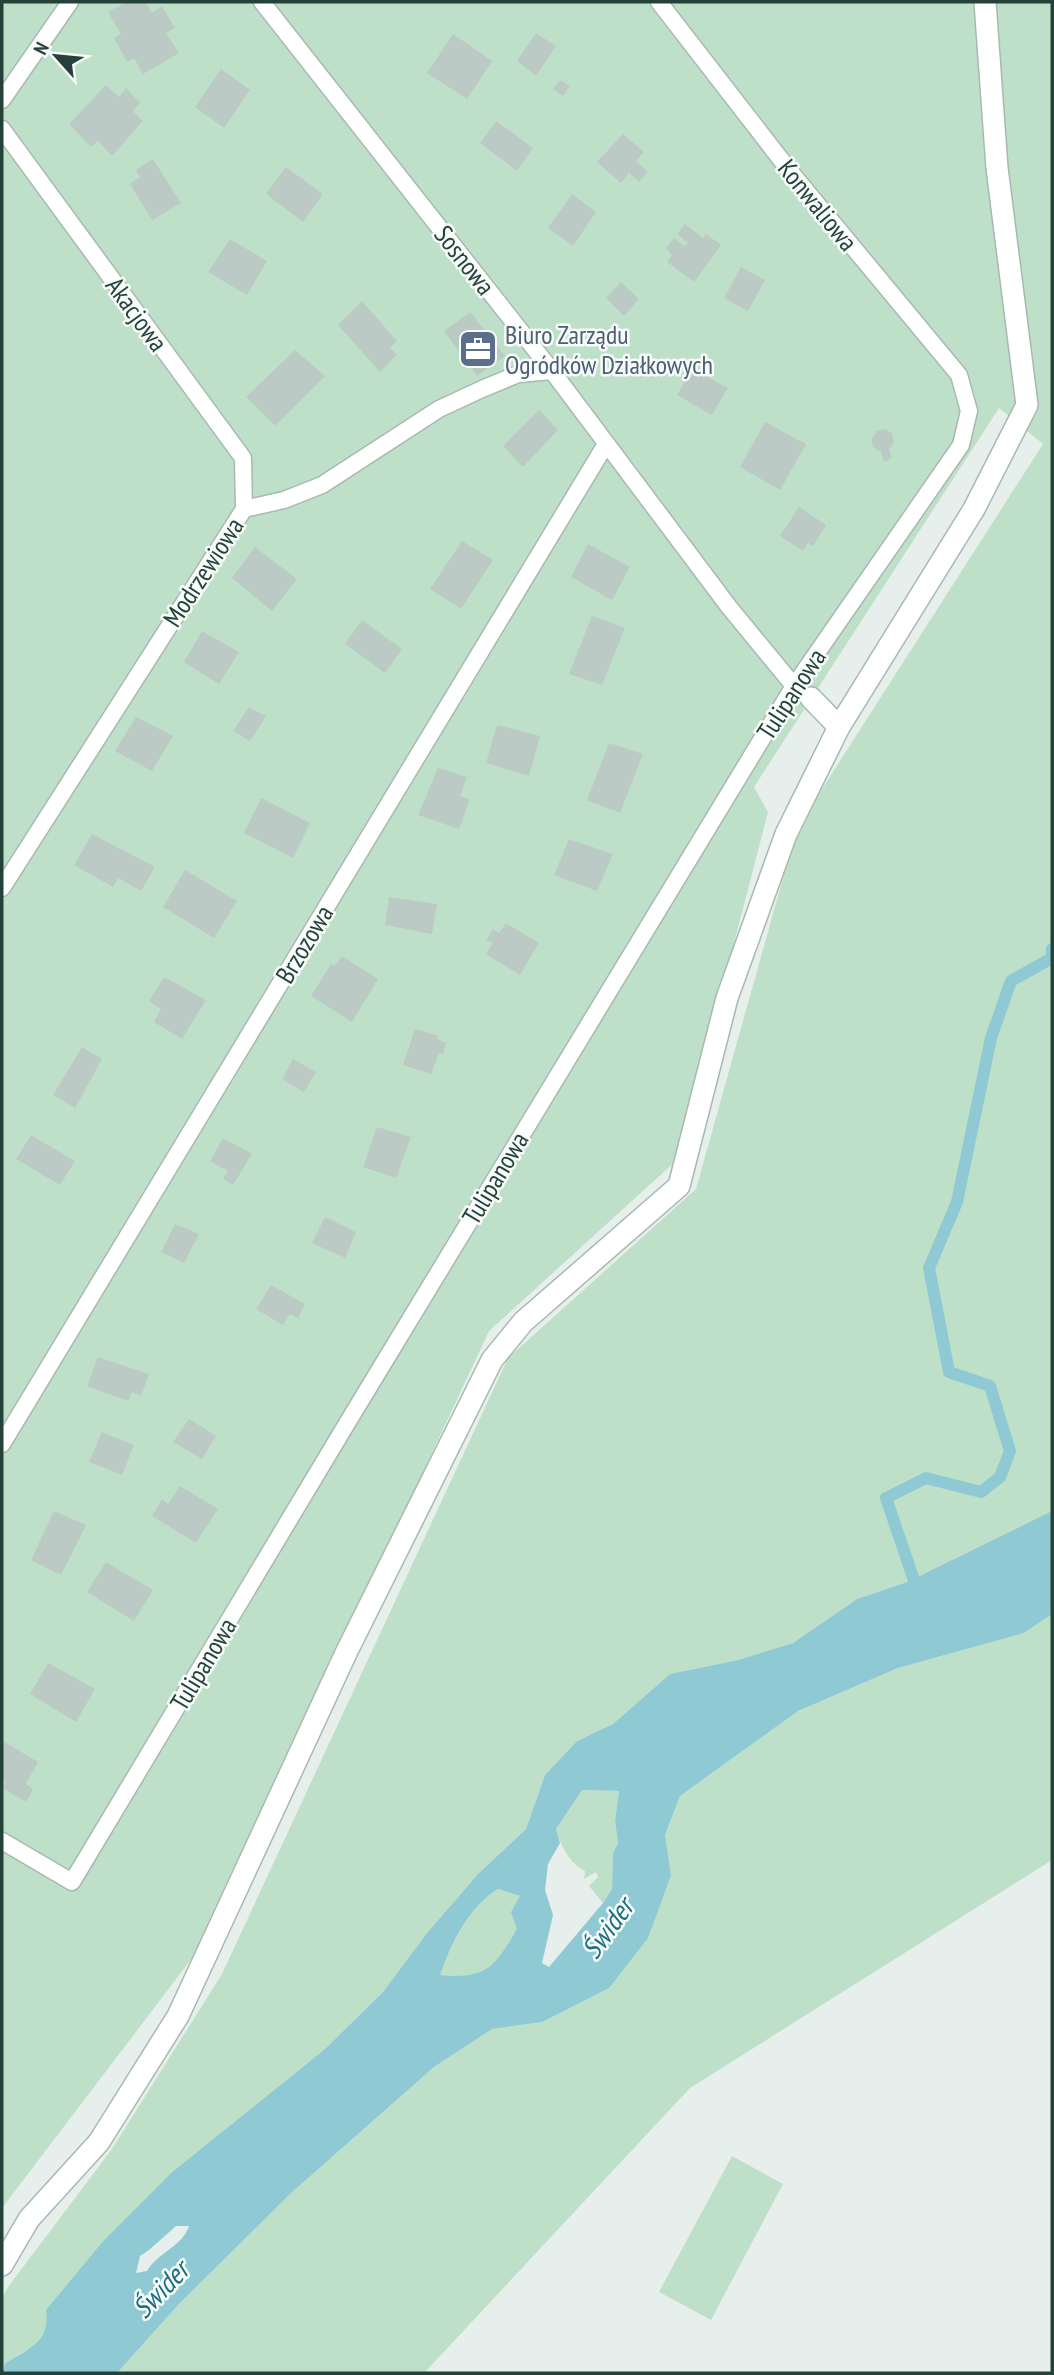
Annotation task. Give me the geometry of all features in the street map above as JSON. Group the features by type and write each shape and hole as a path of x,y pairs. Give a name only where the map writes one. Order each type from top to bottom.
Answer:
{"street":[{"path":"2,2265 29,2218 99,2142 178,2016 346,1653 492,1360 523,1322 679,1186 727,998 786,834 839,727 974,509 1027,405 997,168 985,2"},
{"path":"802,692 839,727"}],"lane":[{"path":"2,100 71,2"},
{"name":"Sosnowa","path":"262,2 552,371 729,607 802,692"},
{"name":"Konwaliowa","path":"659,2 789,170 959,375 969,411"},
{"name":"Akacjowa","path":"2,129 243,458 244,509"},
{"name":"Modrzewiowa","path":"2,888 244,509 284,500 322,485 439,410 482,389 518,374 552,371"},
{"name":"Tulipanowa","path":"2,1841 72,1882 332,1448 802,692 961,445 969,411"},
{"name":"Brzozowa","path":"2,1444 606,444"}],"green space":[{"path":"2,2 1052,2 1052,1511 907,1582 857,1599 793,1643 738,1660 670,1674 613,1724 577,1741 545,1775 526,1829 478,1874 427,1933 383,1992 325,2049 171,2173 105,2239 37,2344 5,2363 2,2370 2,2299 8,2287 112,2149 222,1974 508,1358 696,1189 797,828 1043,444 999,408 754,787 768,812 678,1159 489,1331 202,1945 2,2208"},
{"path":"1052,1614 1052,1860 690,2088 426,2371 431,2373 117,2373 180,2303 290,2194 434,2067 492,2029 542,2022 671,1875 665,1835 680,1796 798,1711 898,1668 1024,1633"},
{"path":"582,1790 619,1791 615,1821 618,1843 613,1853 612,1889 603,1903 589,1886 598,1877 596,1872 584,1879 585,1871 566,1853 556,1829"},
{"path":"498,1889 520,1896 518,1925 508,1946 488,1967 470,1976 439,1975 469,1916"},
{"path":"732,2156 783,2184 711,2320 659,2292"}],"water":[{"name":"Świder","path":"1052,1511 1052,1614 1024,1633 898,1668 798,1711 680,1796 665,1835 671,1875 648,1938 609,1988 542,2022 492,2029 434,2067 290,2194 180,2303 117,2373 2,2373 5,2363 30,2348 42,2337 47,2321 46,2310 105,2239 171,2173 325,2049 383,1992 427,1933 478,1874 526,1829 545,1775 577,1741 613,1724 670,1674 738,1660 793,1643 857,1599 907,1582","holes":["582,1790 619,1791 615,1821 618,1843 613,1853 612,1889 549,1967 542,1963 553,1915 545,1890 548,1864 560,1843 556,1829","498,1889 520,1896 511,1912 517,1929 510,1942 488,1968 468,1975 440,1975 462,1927 487,1897","176,2226 189,2226 181,2239 147,2271 136,2273 140,2256"]}],"building":[{"path":"126,2 146,2 152,13 162,6 175,28 166,33 179,53 143,74 134,58 127,62 114,38 121,34 108,12"},
{"path":"536,33 556,46 536,76 517,61"},
{"path":"453,34 492,61 467,99 427,73"},
{"path":"221,69 250,90 224,128 195,107"},
{"path":"560,80 570,86 563,96 553,89"},
{"path":"106,85 119,97 126,88 140,103 133,111 143,121 112,156 98,141 91,147 69,124"},
{"path":"496,121 533,148 517,171 480,143"},
{"path":"623,134 644,152 636,161 648,172 639,182 629,173 621,183 597,162"},
{"path":"153,159 181,203 152,220 130,184 140,177 136,170"},
{"path":"286,167 323,194 303,222 266,194"},
{"path":"572,194 596,212 573,246 548,228"},
{"path":"685,224 703,238 706,234 721,245 694,282 667,262 672,255 666,248 674,238 684,246 688,243 677,234"},
{"path":"230,239 267,261 247,295 208,272"},
{"path":"741,267 765,280 748,311 724,298"},
{"path":"621,282 639,299 624,316 606,298"},
{"path":"362,301 397,341 390,347 397,355 380,372 338,325"},
{"name":"Biuro Zarządu Ogródków Działkowych","path":"470,312 505,356 477,376 444,331"},
{"path":"295,350 325,376 275,426 246,397"},
{"path":"692,369 728,388 712,415 677,395"},
{"path":"539,410 558,430 523,467 503,446"},
{"path":"765,422 806,444 780,490 740,467"},
{"path":"885,429 892,433 894,442 889,450 892,458 884,462 881,452 873,447 871,439 877,431"},
{"path":"799,507 826,525 813,546 808,543 803,551 780,536"},
{"path":"462,541 493,560 461,609 430,589"},
{"path":"588,544 630,567 612,600 571,577"},
{"path":"255,547 297,579 272,611 232,578"},
{"path":"592,616 625,628 602,685 569,674"},
{"path":"362,620 402,649 385,673 345,644"},
{"path":"202,631 239,652 219,684 184,662"},
{"path":"249,707 266,716 250,741 233,731"},
{"path":"136,717 173,736 152,771 115,751"},
{"path":"497,725 540,736 529,776 486,763"},
{"path":"609,743 643,754 620,813 587,800"},
{"path":"438,768 467,777 460,796 470,799 459,829 418,815"},
{"path":"261,798 310,823 293,858 244,833"},
{"path":"92,834 155,867 141,891 118,878 113,887 74,865"},
{"path":"569,839 613,854 597,891 554,875"},
{"path":"185,870 237,901 214,938 163,907"},
{"path":"389,897 437,904 432,934 385,925"},
{"path":"506,923 539,943 520,975 486,954 493,943 486,940 493,929 499,933"},
{"path":"342,956 378,979 352,1022 311,996 331,964 335,966"},
{"path":"164,977 206,1000 182,1039 154,1022 161,1009 149,1001"},
{"path":"415,1029 438,1036 437,1039 446,1043 431,1074 403,1065"},
{"path":"82,1047 102,1059 75,1108 53,1095"},
{"path":"293,1059 316,1072 304,1092 282,1079"},
{"path":"377,1127 411,1137 396,1178 363,1167"},
{"path":"31,1135 75,1161 60,1185 16,1159"},
{"path":"223,1138 252,1154 233,1185 223,1179 228,1171 210,1161"},
{"path":"325,1217 356,1232 345,1258 312,1243"},
{"path":"175,1224 199,1234 184,1263 161,1252"},
{"path":"271,1285 305,1304 298,1318 290,1314 283,1325 256,1309"},
{"path":"98,1357 149,1374 141,1396 132,1392 128,1401 87,1386"},
{"path":"189,1419 216,1436 202,1459 173,1442"},
{"path":"102,1432 134,1445 122,1475 89,1462"},
{"path":"180,1486 218,1509 196,1543 152,1516 162,1499 168,1504"},
{"path":"54,1511 86,1525 61,1575 31,1560"},
{"path":"106,1562 153,1590 134,1621 87,1592"},
{"path":"48,1663 95,1689 76,1722 30,1694"},
{"path":"3,1741 38,1762 26,1784 33,1789 26,1802 2,1788 6,1782 2,1780"}],"waterway":[{"path":"918,1592 886,1498 926,1478 981,1492 1000,1477 1010,1451 990,1386 949,1372 929,1268 957,1202 991,1038 1011,981 1052,958 1052,949"}],"place":[{"name":"Biuro Zarządu Ogródków Działkowych","path":"478,349"}]}
